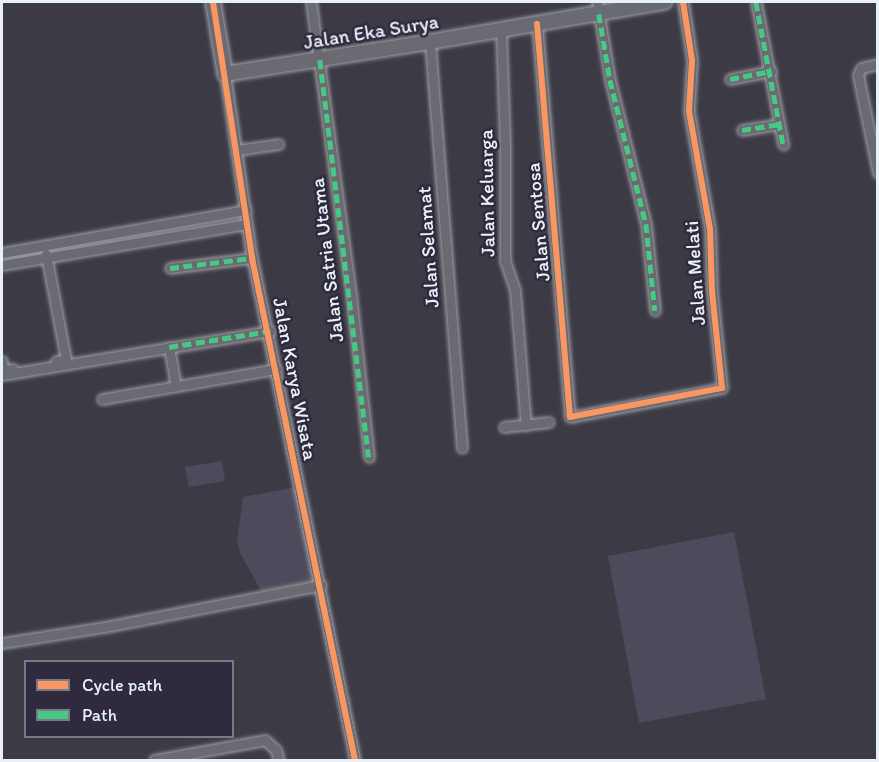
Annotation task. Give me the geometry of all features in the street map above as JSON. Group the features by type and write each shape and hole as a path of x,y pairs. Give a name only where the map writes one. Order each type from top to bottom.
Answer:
{"street":[{"name":"Jalan Karya Wisata","path":"213,2 252,258 270,331 355,760"},
{"name":"Jalan Satria Utama","path":"311,2 369,457"},
{"name":"Jalan Eka Surya","path":"225,74 537,24 598,8 665,2"},
{"name":"Jalan Melati","path":"570,417 722,388 712,292 710,229 689,111 692,60 683,2"},
{"path":"756,2 771,71 783,144"},
{"path":"598,8 610,80 646,224 655,311"},
{"name":"Jalan Sentosa","path":"537,24 570,417"},
{"name":"Jalan Keluarga","path":"501,30 505,146 505,261 515,290 526,426"},
{"name":"Jalan Selamat","path":"430,42 462,448"},
{"path":"878,64 861,68 858,75 878,173"},
{"path":"730,79 771,71"},
{"path":"742,130 779,124"},
{"path":"237,150 279,144"},
{"path":"2,253 246,210"},
{"path":"2,265 247,224"},
{"path":"2,361 3,370 66,360 45,246"},
{"path":"170,268 252,258"},
{"path":"2,375 270,331"},
{"path":"169,347 176,386"},
{"path":"102,399 276,369"},
{"path":"504,427 549,422"},
{"path":"2,643 110,626 321,585"},
{"path":"154,760 266,740 276,750 279,760"}],"shaded area":[{"path":"222,461 225,481 189,487 185,467"},
{"path":"296,487 314,581 261,591 240,553 237,541 243,497"},
{"path":"734,532 766,699 639,723 608,556"}],"marked path":[{"path":"756,2 783,144"},
{"path":"599,14 610,80 646,224 655,311"},
{"path":"320,60 369,457"},
{"path":"730,79 771,71"},
{"path":"742,130 779,124"},
{"path":"170,268 252,258"},
{"path":"169,347 270,331"}],"cycle path":[{"path":"213,2 252,258 355,760"},
{"path":"537,24 570,417 722,388 712,292 710,229 689,111 692,60 683,2"}]}
